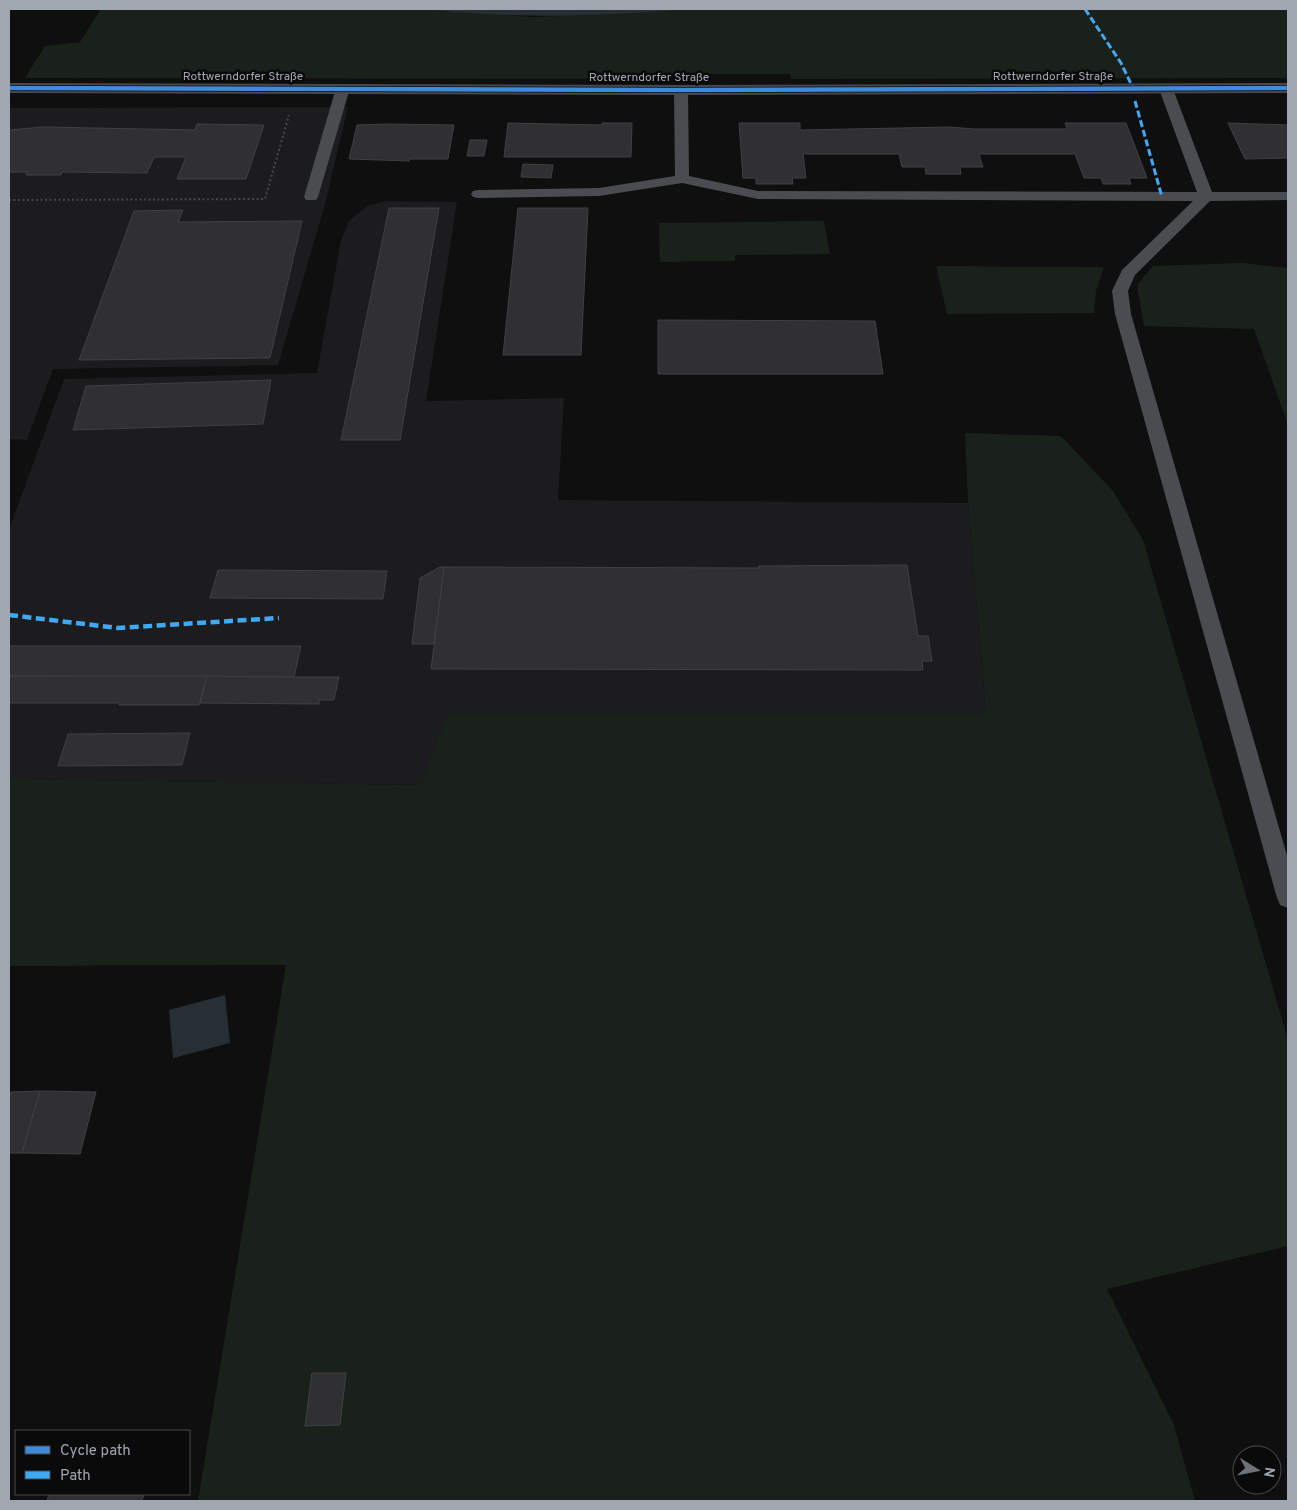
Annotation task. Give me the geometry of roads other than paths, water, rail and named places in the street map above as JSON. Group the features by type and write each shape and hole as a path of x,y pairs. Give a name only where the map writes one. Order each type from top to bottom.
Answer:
{"main road":[{"name":"Rottwerndorfer Straße","path":"9,88 681,90 1288,88"}],"lane":[{"path":"311,196 343,88"},
{"path":"1166,88 1206,197"},
{"path":"681,90 682,179"},
{"path":"478,194 599,192 682,179 758,195 1288,196"},
{"path":"1206,197 1128,273 1120,291 1123,314 1288,898"}]}
